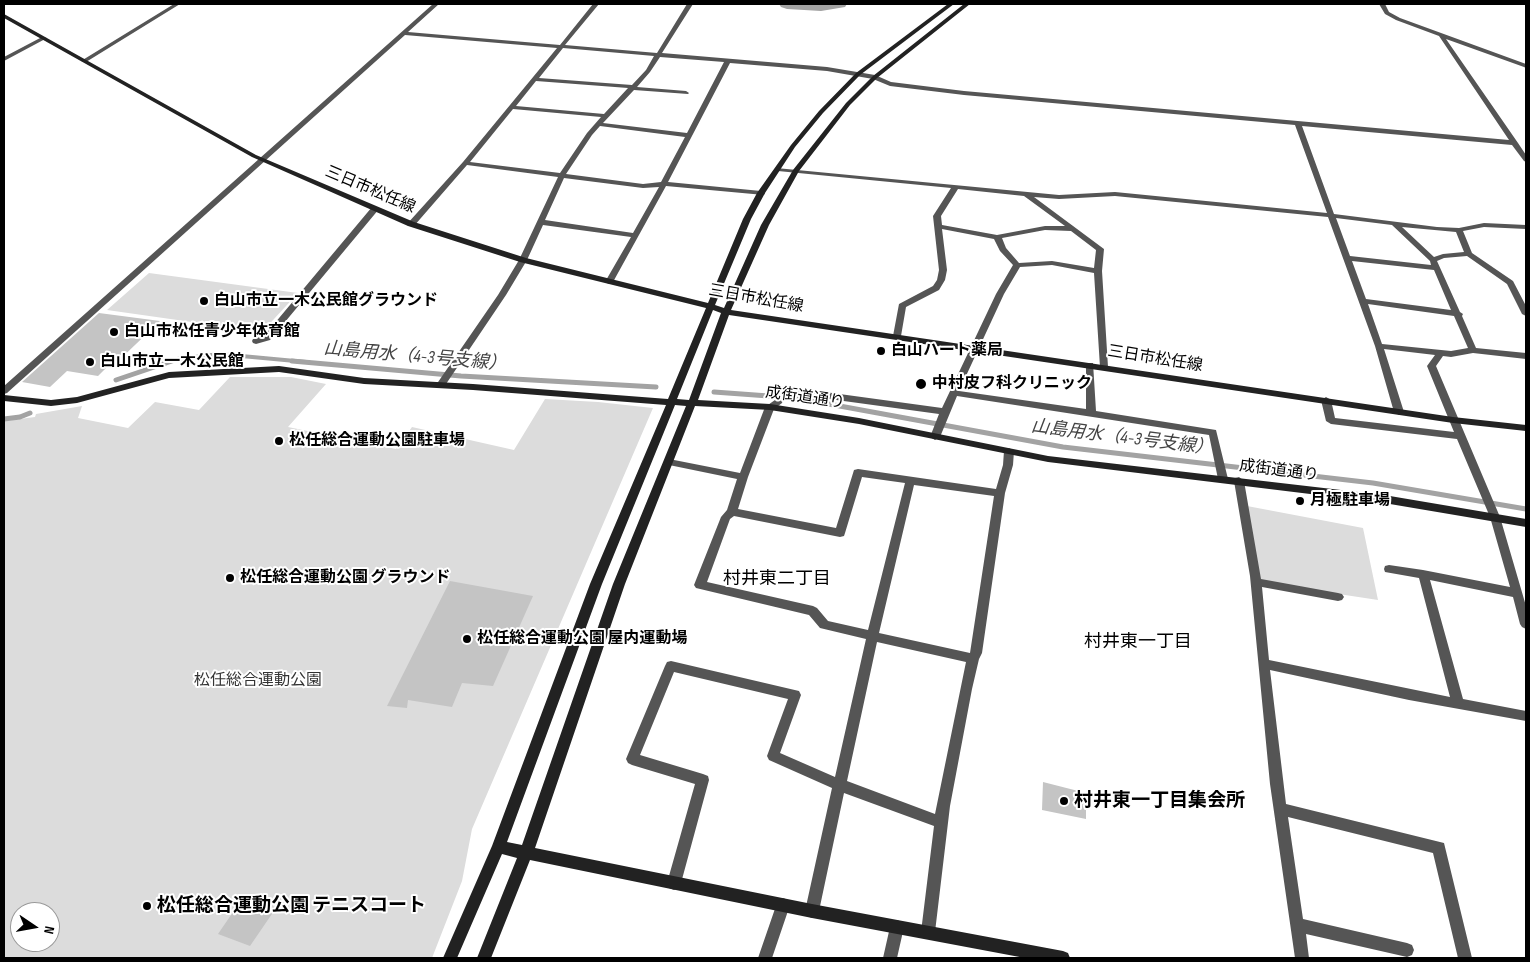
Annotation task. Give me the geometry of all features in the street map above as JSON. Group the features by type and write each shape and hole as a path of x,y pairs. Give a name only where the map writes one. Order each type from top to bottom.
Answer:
{"street":[{"path":"84,61 177,4"},
{"path":"4,391 182,232 260,159 436,4"},
{"path":"411,224 465,163 596,4"},
{"path":"446,377 502,295 523,260 562,175 589,134 633,87 660,54 690,4"},
{"path":"450,958 498,847 596,584 747,219 761,193 793,146 821,112 858,74 951,4"},
{"path":"484,958 526,853 619,584 669,462 726,312 766,225 796,170 848,104 875,77 967,4"},
{"path":"1382,4 1387,13 1398,19 1526,66"},
{"name":"三日市松任線","path":"4,16 260,159 411,224 523,260 710,306 726,312 1453,420 1526,428"},
{"path":"403,32 827,69 875,77 890,84 954,92 1515,143"},
{"path":"1441,35 1526,160"},
{"path":"4,59 44,38"},
{"path":"609,282 664,184 728,61"},
{"path":"534,79 686,93"},
{"path":"511,107 607,116"},
{"path":"599,124 689,135"},
{"path":"1298,124 1400,412"},
{"path":"465,163 643,186 664,184 761,193"},
{"path":"778,169 1059,198 1115,194 1459,230 1484,225 1526,227"},
{"path":"897,336 902,306 936,288 941,280 943,270 937,216 956,187"},
{"path":"1026,194 1100,250 1098,271 1104,367"},
{"path":"256,341 268,338 375,208"},
{"path":"540,222 634,235"},
{"path":"1394,223 1435,264 1459,314 1473,350"},
{"path":"937,226 997,237 1044,228 1072,229"},
{"path":"1459,230 1469,254 1510,283 1526,314"},
{"path":"997,237 1003,249 1017,265"},
{"path":"1347,258 1435,264 1443,256 1469,254"},
{"path":"1017,265 1052,262 1098,271"},
{"path":"973,659 824,625 813,611 700,585 726,516 732,512 743,477 781,389 940,424 1000,294 1017,265"},
{"path":"1362,301 1459,314"},
{"path":"1378,346 1450,354 1473,350 1526,356"},
{"path":"1441,353 1431,366 1495,517 1526,624"},
{"path":"1090,365 1091,413"},
{"name":"成街道通り","path":"4,398 51,403 77,400 169,374 279,369 364,380 446,377 671,402 777,400 859,421 940,424 1009,451 1048,459 1222,476 1239,481 1384,499 1526,523"},
{"path":"954,393 1213,432 1222,476"},
{"path":"1326,400 1331,420 1460,436"},
{"path":"928,932 940,822 973,659 976,653 1000,493 1008,465 1009,451"},
{"path":"669,462 743,477"},
{"path":"732,512 840,533 858,473 910,482 1000,493"},
{"path":"1239,481 1256,582 1280,809 1302,958"},
{"path":"812,911 872,636 910,482"},
{"path":"1389,568 1516,593"},
{"path":"1423,574 1458,704"},
{"path":"1256,582 1338,597"},
{"path":"1264,664 1526,716"},
{"path":"674,883 703,780 632,759 671,666 795,696 773,756 840,786 940,822"},
{"path":"1280,809 1439,848 1465,958"},
{"path":"498,847 812,911 1063,958"},
{"path":"765,958 783,905"},
{"path":"1298,925 1407,950"},
{"path":"890,958 897,927"}],"green space":[{"name":"白山市立一木公民館グラウンド","path":"149,273 298,293 262,332 107,310"},
{"name":"松任総合運動公園","path":"230,377 291,377 326,384 288,427 396,449 412,427 514,450 545,399 653,408 472,829 462,881 432,958 4,958 4,421 35,417 36,414 82,406 78,418 128,428 155,402 199,410"},
{"path":"1247,506 1363,528 1378,600 1260,582"}],"building":[{"path":"99,313 160,321 111,368 107,367 98,376 67,371 50,387 22,382"},
{"name":"松任総合運動公園 屋内運動場","path":"450,581 533,596 493,686 462,683 452,707 408,700 407,708 387,706"},
{"name":"村井東一丁目集会所","path":"1043,782 1086,793 1086,819 1042,810"},
{"path":"244,896 276,908 250,946 218,934"}],"waterway":[{"path":"787,4 821,6 839,4"},
{"name":"山島用水（4-3号支線）","path":"169,362 177,359 220,354 306,362"},
{"name":"山島用水（4-3号支線）","path":"116,380 172,361"},
{"name":"山島用水（4-3号支線）","path":"292,361 461,376 656,387"},
{"name":"山島用水（4-3号支線）","path":"714,392 796,398 1063,447 1373,483 1526,509"},
{"name":"山島用水（4-3号支線）","path":"4,419 20,417 30,413"}],"place":[{"name":"白山市立一木公民館グラウンド","path":"204,301"},
{"name":"白山市松任青少年体育館","path":"114,332"},
{"name":"白山ハート薬局","path":"881,351"},
{"name":"白山市立一木公民館","path":"90,362"},
{"name":"中村皮フ科クリニック","path":"921,384"},
{"name":"松任総合運動公園駐車場","path":"279,441"},
{"name":"月極駐車場","path":"1300,501"},
{"name":"松任総合運動公園 グラウンド","path":"230,578"},
{"name":"松任総合運動公園 屋内運動場","path":"467,639"},
{"name":"村井東一丁目集会所","path":"1064,801"},
{"name":"松任総合運動公園 テニスコート","path":"147,906"}],"district":[{"name":"村井東二丁目","path":"777,579"},
{"name":"村井東一丁目","path":"1138,642"}]}
